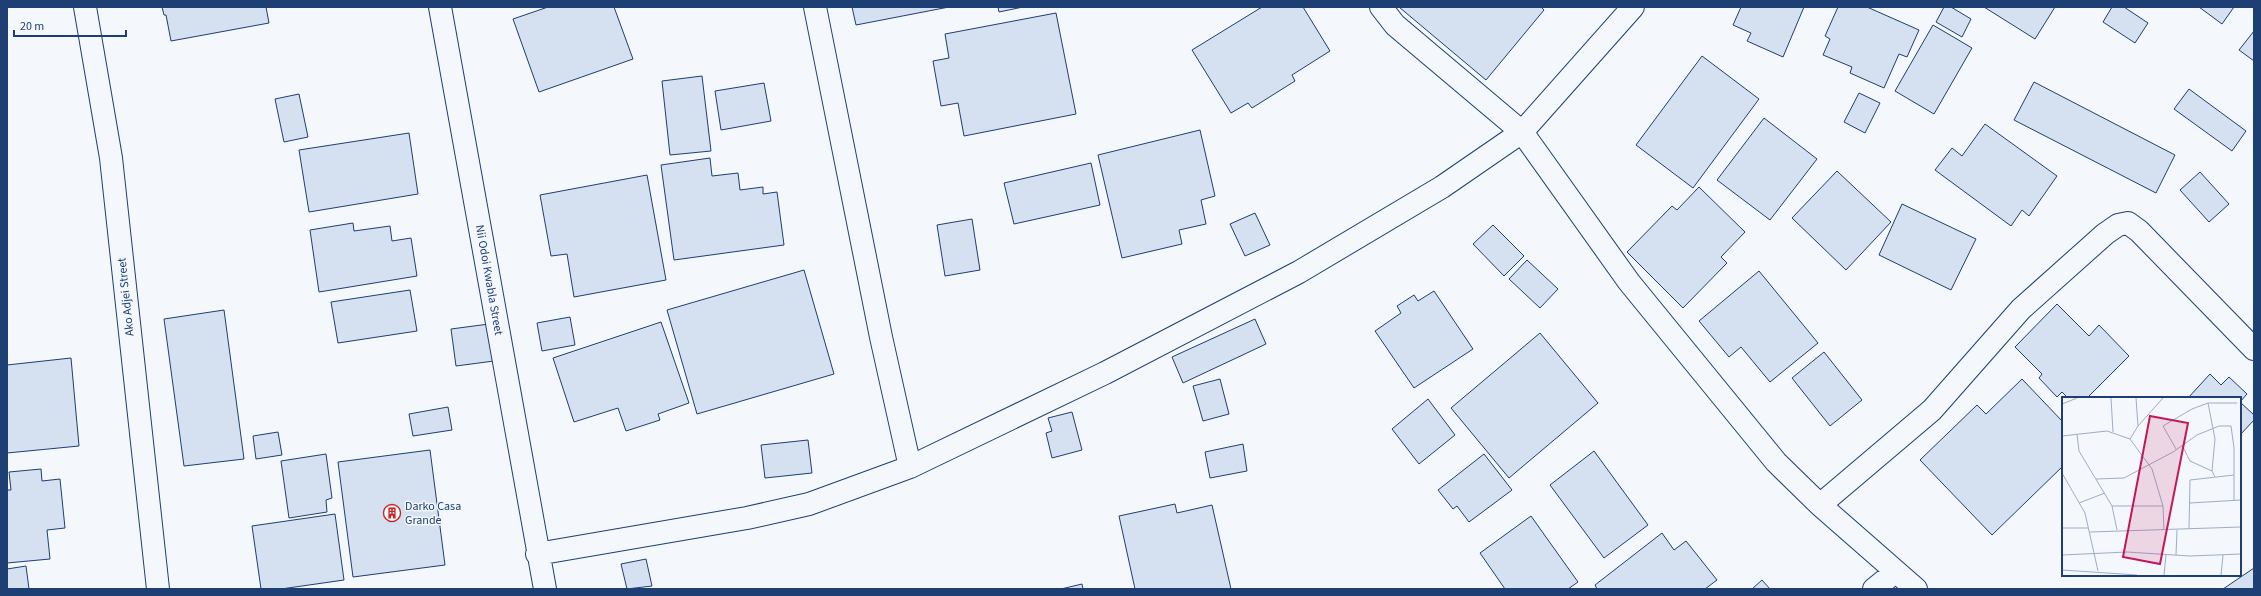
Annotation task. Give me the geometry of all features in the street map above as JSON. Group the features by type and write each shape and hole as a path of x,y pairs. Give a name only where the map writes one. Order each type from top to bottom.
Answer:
{"street":[{"name":"Ako Adjei Street","path":"84,7 111,158 158,589"},
{"name":"Nii Odoi Kwabla Street","path":"440,7 537,554 545,589"},
{"path":"815,7 881,337 910,467"},
{"path":"1381,7 1395,24 1522,132 1629,282 1776,462 1820,505 1916,589"},
{"path":"537,554 747,518 801,506 910,467 1105,374 1299,272 1442,187 1522,132 1633,7"},
{"path":"1820,505 1932,410 2021,309 2105,234 2118,225 2128,223 2139,231 2254,349"},
{"path":"1874,589 1895,572"}],"building":[{"path":"162,7 266,7 269,23 171,41 166,15 164,15"},
{"path":"548,7 614,7 633,59 539,92 513,19"},
{"path":"852,7 949,7 856,25"},
{"path":"998,7 1023,7 999,12"},
{"path":"1262,7 1303,7 1330,51 1292,75 1295,81 1252,108 1248,103 1231,113 1192,50"},
{"path":"1399,7 1541,7 1544,10 1486,80"},
{"path":"1741,7 1804,7 1783,57 1747,41 1751,33 1733,25"},
{"path":"1838,7 1867,7 1919,30 1907,57 1899,54 1884,88 1850,73 1852,67 1823,55 1830,39 1825,36"},
{"path":"1944,7 1951,7 1971,19 1962,37 1936,22"},
{"path":"1984,7 2055,7 2035,39"},
{"path":"2112,7 2124,7 2148,23 2135,43 2103,22"},
{"path":"2199,7 2234,7 2222,24"},
{"path":"1056,13 1076,114 964,136 958,103 941,106 933,61 949,58 945,34"},
{"path":"1933,25 1972,48 1934,114 1895,91"},
{"path":"2254,31 2254,61 2239,50"},
{"path":"1702,56 1759,99 1693,188 1636,145"},
{"path":"702,76 711,151 670,155 662,81"},
{"path":"2034,82 2175,155 2156,193 2014,120"},
{"path":"764,83 771,121 721,130 715,91"},
{"path":"2189,89 2246,131 2232,151 2174,109"},
{"path":"1859,93 1880,103 1865,133 1844,122"},
{"path":"299,94 308,137 284,142 275,99"},
{"path":"1764,118 1817,159 1770,220 1717,180"},
{"path":"1985,124 2057,176 2029,216 2022,210 2011,226 1935,170 1952,148 1962,156"},
{"path":"1200,130 1215,196 1201,200 1206,224 1179,230 1182,244 1122,258 1098,155"},
{"path":"409,133 418,194 309,212 299,150"},
{"path":"710,158 712,176 738,173 740,190 763,187 763,194 777,192 784,245 674,260 661,165"},
{"path":"1091,163 1100,205 1014,224 1004,183"},
{"path":"1837,171 1891,222 1846,270 1792,218"},
{"path":"2200,172 2229,204 2209,222 2180,190"},
{"path":"647,175 666,280 574,297 567,254 551,256 540,195"},
{"path":"1699,187 1745,232 1721,257 1727,263 1683,308 1627,252 1672,206 1677,210"},
{"path":"1902,204 1976,239 1951,290 1879,255"},
{"path":"1255,213 1270,245 1245,256 1230,224"},
{"path":"972,219 980,270 945,276 937,225"},
{"path":"353,223 354,231 390,226 392,241 411,238 417,276 319,292 310,230"},
{"path":"1493,225 1524,256 1504,276 1473,244"},
{"path":"1527,260 1558,289 1540,308 1509,279"},
{"path":"804,270 834,374 697,414 667,310"},
{"path":"1759,271 1818,343 1770,382 1741,347 1729,357 1699,321"},
{"path":"410,290 417,331 338,343 331,302"},
{"path":"1434,291 1473,349 1414,388 1375,331 1401,313 1397,306 1414,295 1418,301"},
{"path":"2057,304 2089,336 2099,325 2129,356 2088,397 2067,397 2062,392 2057,397 2039,378 2042,374 2015,347"},
{"path":"224,310 244,459 184,466 164,319"},
{"path":"570,317 575,345 542,351 537,323"},
{"path":"1255,319 1266,344 1183,383 1172,357"},
{"path":"661,322 689,403 658,414 660,420 626,431 618,408 574,422 553,358"},
{"path":"489,324 494,361 456,366 451,329"},
{"path":"1540,333 1598,403 1509,478 1451,408"},
{"path":"1824,352 1862,400 1830,426 1792,378"},
{"path":"71,358 79,446 7,453 7,365"},
{"path":"2210,374 2221,385 2229,377 2247,394 2241,401 2241,397 2189,397"},
{"path":"1220,379 1229,414 1203,421 1193,386"},
{"path":"2022,379 2062,421 2062,467 1992,535 1920,460 1977,405 1986,414"},
{"path":"1428,399 1455,435 1419,464 1392,429"},
{"path":"2241,403 2254,415 2254,420 2241,434"},
{"path":"448,407 452,430 413,436 409,414"},
{"path":"1072,412 1082,450 1052,458 1046,433 1052,431 1048,418"},
{"path":"278,432 282,455 256,459 253,436"},
{"path":"808,440 812,473 765,478 761,445"},
{"path":"1243,444 1247,471 1210,478 1205,452"},
{"name":"Darko Casa Grande","path":"430,450 445,565 353,577 338,462"},
{"path":"1594,451 1648,525 1604,558 1550,485"},
{"path":"326,454 332,498 326,500 327,512 289,518 281,461"},
{"path":"1484,454 1512,490 1469,522 1457,506 1453,509 1438,490"},
{"path":"41,469 42,481 60,479 65,528 47,530 50,559 7,563 7,490 11,490 9,472"},
{"path":"1175,504 1177,513 1212,505 1231,589 1135,589 1119,516"},
{"path":"335,514 344,580 281,589 261,589 252,526"},
{"path":"1531,516 1578,582 1568,589 1505,589 1480,553"},
{"path":"1662,533 1674,550 1686,541 1717,580 1705,589 1597,589 1595,585"},
{"path":"646,559 652,586 627,589 621,564"},
{"path":"26,566 29,589 7,589 7,569"},
{"path":"2254,568 2254,589 2223,589"},
{"path":"1762,580 1770,589 1752,589"},
{"path":"1082,584 1083,589 1061,589"}],"place":[{"name":"Darko Casa Grande","path":"392,513"}]}
